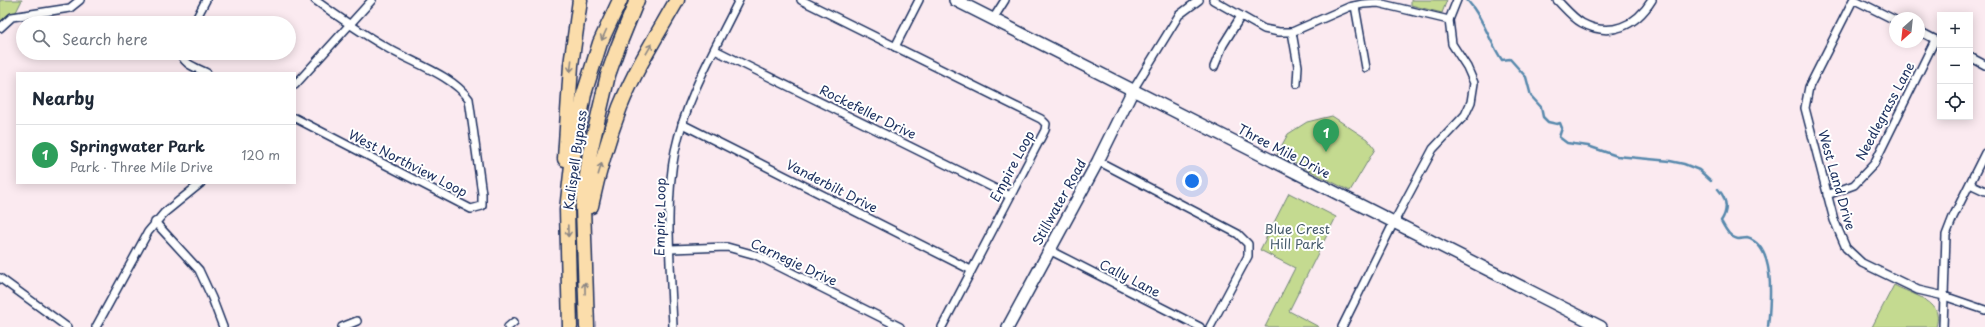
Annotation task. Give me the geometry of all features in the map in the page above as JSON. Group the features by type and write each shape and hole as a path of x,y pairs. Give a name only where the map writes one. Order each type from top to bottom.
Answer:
{"highway":[{"path":"569,185 565,155 567,110 580,0"},
{"name":"Kalispell Bypass","path":"570,327 567,210 569,185 584,94 600,43 620,0"},
{"name":"Kalispell Bypass","path":"587,327 584,207 590,152 608,75 637,0"},
{"path":"584,234 599,172 620,107 640,65 677,0"}],"main road":[{"name":"Three Mile Drive","path":"955,0 1601,327"},
{"name":"Stillwater Road","path":"1008,327 1098,161 1133,90"}],"street":[{"path":"18,16 70,8 80,0"},
{"path":"198,16 206,0"},
{"path":"315,0 350,24"},
{"path":"296,84 372,0"},
{"name":"Empire Loop","path":"673,327 670,186 675,151 682,124 690,103 739,0"},
{"name":"Empire Loop","path":"801,0 1041,119 1046,124 1045,130 942,327"},
{"path":"895,47 919,0"},
{"path":"993,19 1005,0"},
{"path":"1133,90 1179,15 1199,0"},
{"path":"1213,0 1264,29 1278,32 1292,32 1363,2 1449,20"},
{"path":"1342,327 1394,222 1433,149 1465,115 1471,102 1474,83 1467,67 1452,44 1449,20 1457,0"},
{"path":"1557,0 1580,22 1598,29 1618,29 1632,23 1646,10 1652,0"},
{"path":"1854,0 1889,17"},
{"name":"West Land Drive","path":"1854,0 1809,86 1805,108 1834,220 1846,248 1862,263 1918,290 1944,296 1985,310"},
{"path":"1355,6 1366,68"},
{"path":"0,28 12,17 16,16"},
{"path":"1214,67 1223,45 1241,16"},
{"name":"West Northview Loop","path":"296,119 471,209 482,206 482,194 469,99 463,91 448,80 384,47 350,24"},
{"path":"1292,32 1298,66 1297,84"},
{"path":"1925,35 1937,41"},
{"name":"Needlegrass Lane","path":"1827,195 1854,185 1874,164 1937,43"},
{"name":"Rockefeller Drive","path":"715,50 1010,196"},
{"path":"1973,59 1985,65"},
{"path":"184,60 205,72"},
{"name":"Vanderbilt Drive","path":"682,124 971,270"},
{"path":"1943,327 1946,235 1952,217 1985,153"},
{"path":"1098,161 1238,234 1248,244 1248,256 1210,327"},
{"path":"96,327 139,246 155,222 176,201 200,184"},
{"path":"1970,184 1985,191"},
{"path":"155,222 199,270 206,283 223,327"},
{"name":"Carnegie Drive","path":"671,249 727,247 756,255 900,327"},
{"name":"Cally Lane","path":"1049,250 1200,327"},
{"path":"0,278 67,327"},
{"path":"342,327 356,321"}],"green space":[{"path":"0,0 22,0 16,12 0,22"},
{"path":"1411,0 1447,0 1442,13 1411,5"},
{"path":"1332,116 1367,139 1375,149 1350,191 1277,154 1288,134 1307,122"},
{"name":"Blue Crest Hill Park","path":"1289,193 1336,217 1289,311 1319,327 1265,327 1295,268 1260,250"},
{"path":"1894,285 1919,296 1931,304 1937,314 1936,327 1872,327"}],"waterway":[{"path":"1467,0 1482,21 1502,60 1510,59 1526,77 1531,96 1541,107 1543,117 1548,122 1557,124 1560,123 1562,128 1559,137 1567,143 1588,146 1617,156 1670,161 1684,164 1699,170 1711,181"},
{"path":"1718,189 1726,204 1724,217 1721,221 1728,232 1735,238 1747,238 1757,243 1763,252 1770,277 1768,327"}],"place":[{"name":"Springwater Park","path":"1326,152"}]}
